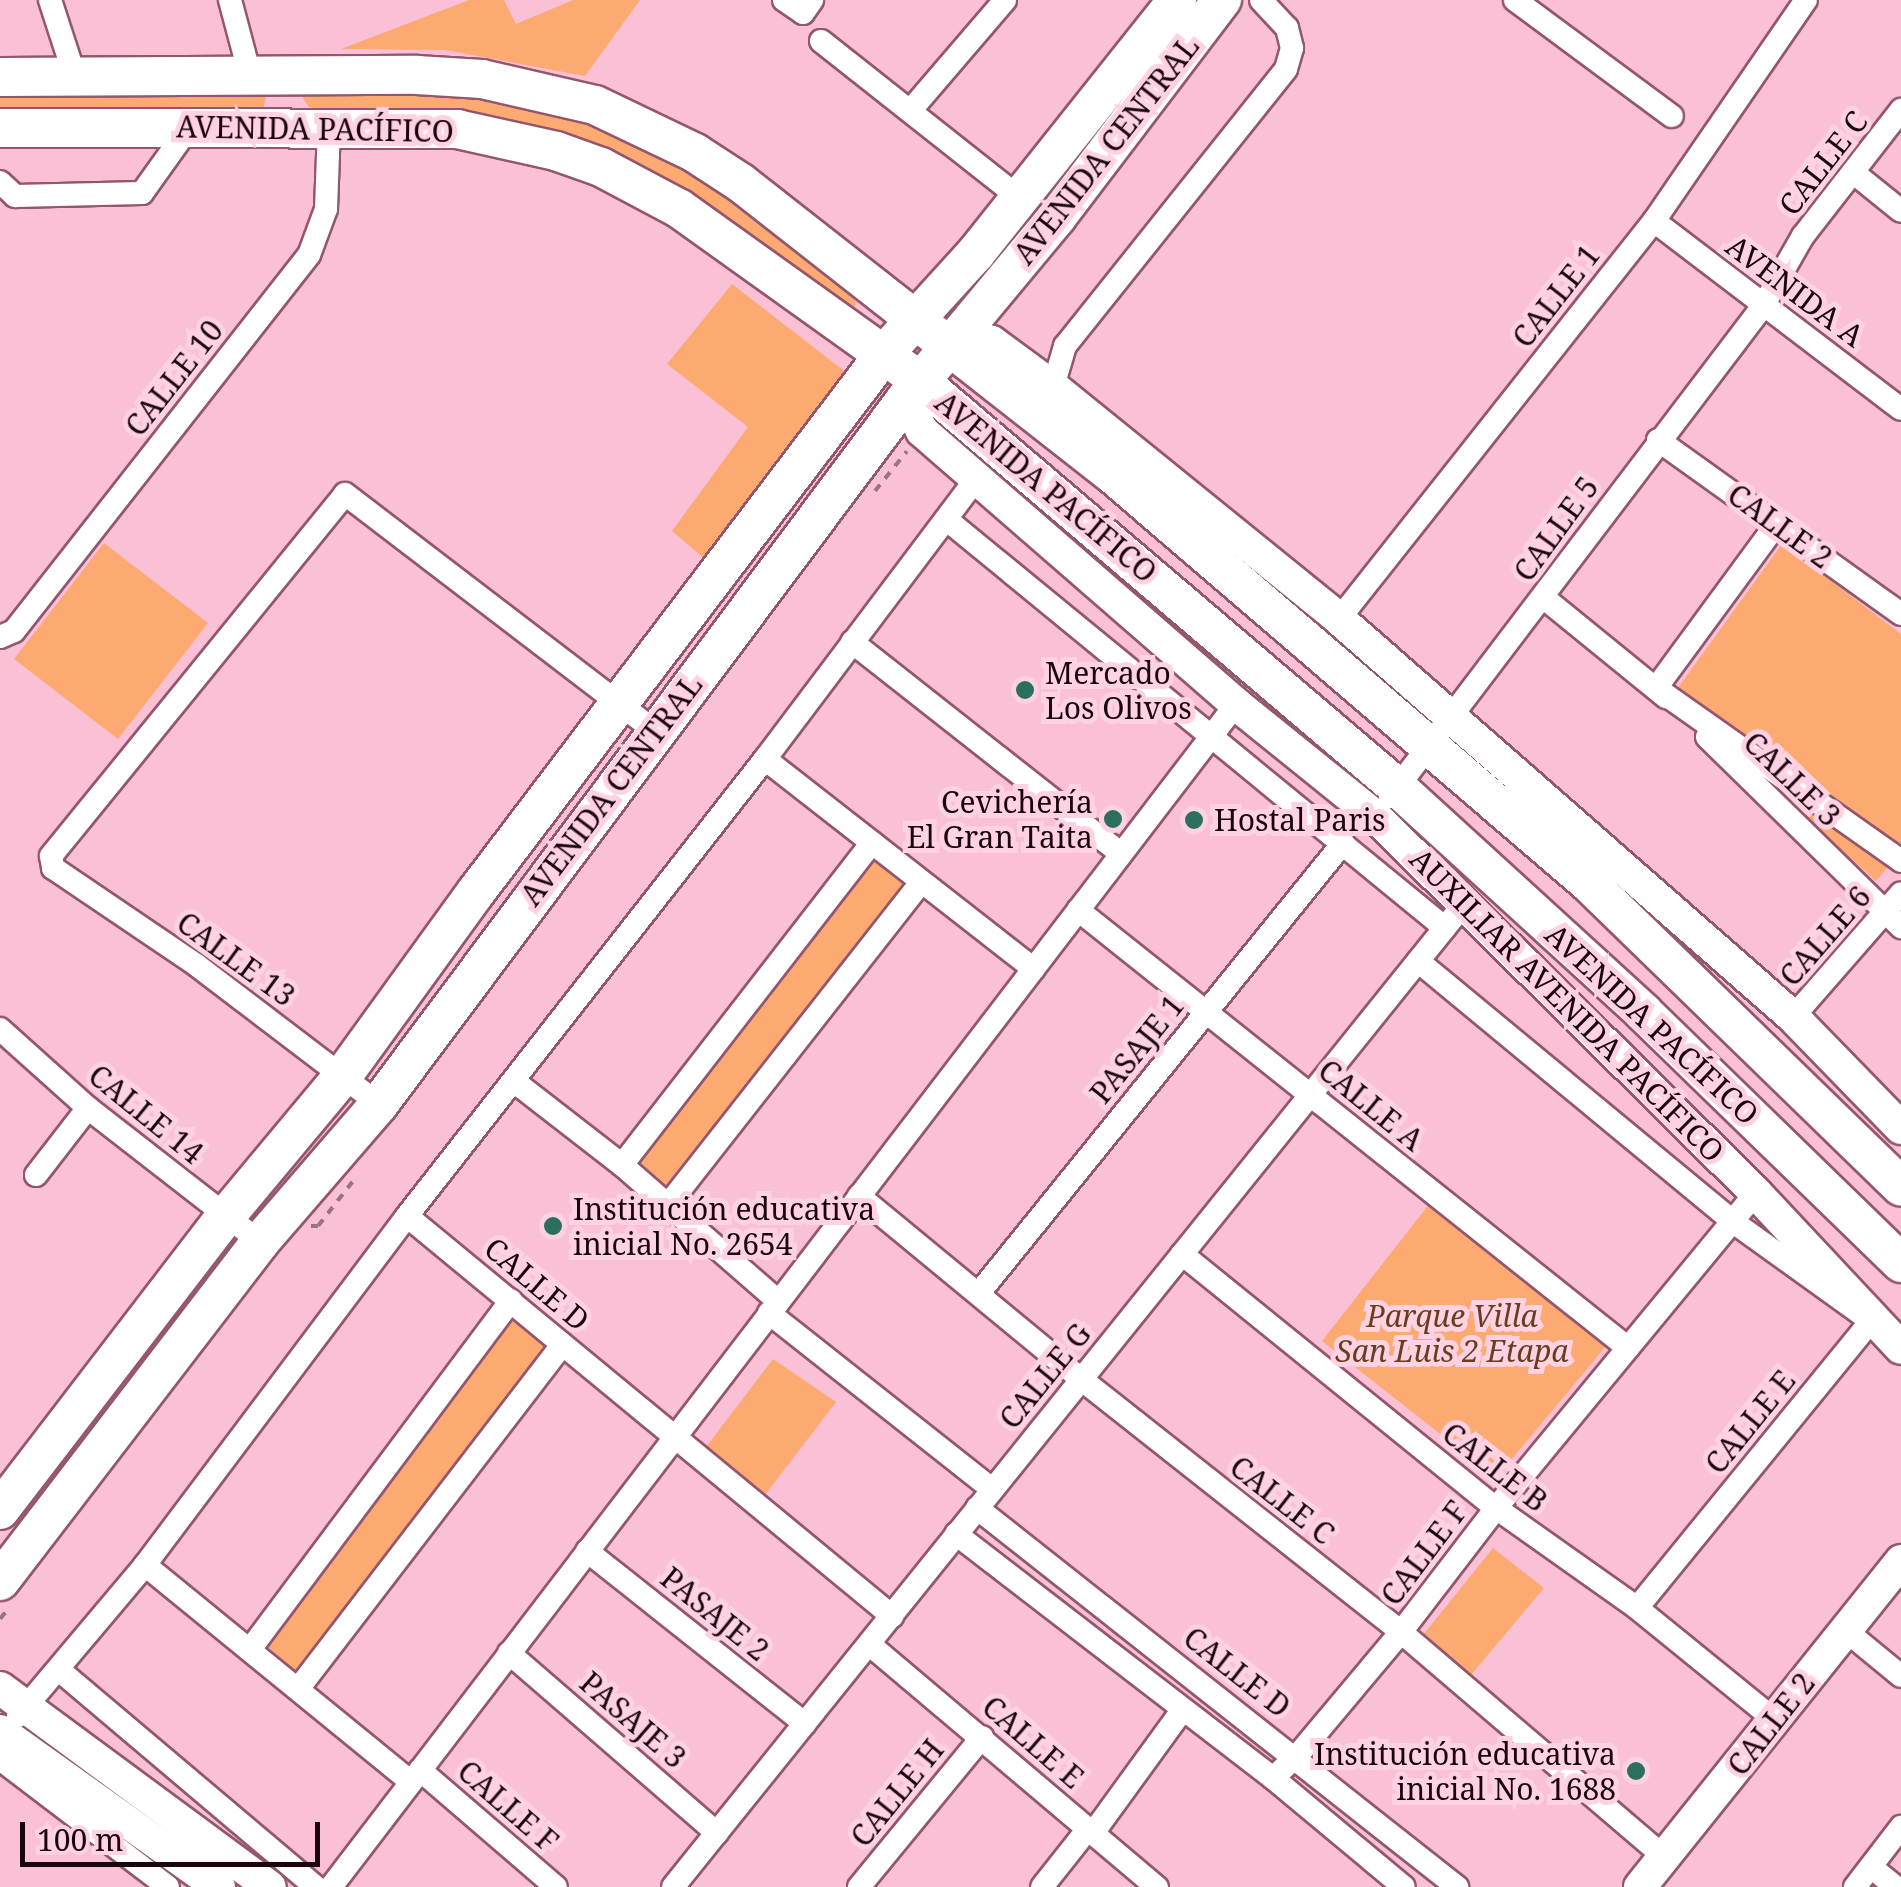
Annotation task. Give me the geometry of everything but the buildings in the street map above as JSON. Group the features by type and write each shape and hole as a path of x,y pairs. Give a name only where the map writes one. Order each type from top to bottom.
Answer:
{"main road":[{"name":"AVENIDA CENTRAL","path":"0,1510 226,1216 342,1077 476,892 885,353 976,254 1177,0"},
{"name":"AVENIDA CENTRAL","path":"0,1581 260,1242 379,1104 654,730 912,391 1056,216 1222,0"},
{"name":"AVENIDA PACÍFICO","path":"0,77 267,75 482,79 596,105 642,125 741,182 916,320 954,338 1590,884 1901,1186"},
{"path":"267,75 286,127"},
{"name":"AVENIDA PACÍFICO","path":"0,128 457,129 510,138 601,168 693,218 885,353 912,391 1386,802 1644,1012 1901,1263"},
{"path":"954,338 992,342 1339,619 1793,1018 1901,1128"},
{"name":"AUXILIAR AVENIDA PACÍFICO","path":"912,391 922,432 1236,704 1386,802 1455,916 1756,1192 1901,1348"},
{"name":"CALLE 2","path":"1640,1887 1901,1561"},
{"path":"0,1688 270,1887"},
{"path":"0,1732 218,1887"}],"street":[{"path":"50,0 75,76"},
{"path":"230,0 267,75"},
{"path":"784,0 803,13 812,0"},
{"path":"910,111 1005,0"},
{"path":"1053,388 1065,346 1286,69 1292,48 1287,28 1261,0"},
{"path":"1515,0 1672,116"},
{"name":"CALLE 1","path":"1339,619 1654,220 1806,0"},
{"path":"821,41 1021,198"},
{"name":"CALLE C","path":"1763,306 1803,236 1901,110"},
{"name":"CALLE 10","path":"0,636 14,630 308,255 326,209 328,126"},
{"path":"0,182 14,196 142,193 190,127"},
{"path":"1854,174 1901,211"},
{"name":"AVENIDA A","path":"1654,220 1901,409"},
{"name":"CALLE 5","path":"1386,802 1455,718 1658,440 1763,306"},
{"name":"CALLE 2","path":"1658,440 1778,522 1901,614"},
{"path":"0,1732 29,1706 144,1565 407,1216 765,759 977,478"},
{"name":"CALLE 13","path":"379,1104 198,966 53,868 51,856 345,494 621,703"},
{"path":"946,518 1343,842 1455,916"},
{"path":"1656,688 1778,522"},
{"name":"CALLE 3","path":"1544,598 1656,688 1901,861"},
{"path":"852,642 1121,854"},
{"name":"CALLE 3","path":"1656,688 1894,920"},
{"path":"621,703 654,730"},
{"path":"331,1887 1236,704"},
{"path":"765,759 1034,969"},
{"name":"PASAJE 1","path":"978,1293 1343,842"},
{"path":"622,1165 872,843"},
{"path":"668,1204 921,882"},
{"name":"CALLE 6","path":"1793,1018 1894,920 1901,893"},
{"name":"CALLE A","path":"1078,910 1628,1348"},
{"name":"CALLE G","path":"673,1887 1455,916"},
{"path":"1418,961 1732,1222 1871,1320"},
{"name":"CALLE 14","path":"0,1029 88,1108 260,1242"},
{"path":"515,1082 668,1204 774,1307"},
{"path":"36,1175 88,1108"},
{"name":"CALLE F","path":"1273,1778 1297,1756 1401,1632 1496,1508 1756,1192"},
{"name":"CALLE C","path":"859,1196 1081,1379 1401,1632 1664,1857"},
{"name":"CALLE D","path":"407,1216 675,1437"},
{"name":"CALLE B","path":"1182,1254 1496,1508 1637,1608 1776,1721"},
{"path":"251,1648 511,1300"},
{"name":"CALLE D","path":"774,1307 984,1499 1457,1887"},
{"name":"CALLE E","path":"1637,1608 1871,1320"},
{"path":"298,1689 562,1345"},
{"path":"675,1437 892,1616"},
{"name":"CALLE D","path":"956,1534 1273,1778 1404,1887"},
{"name":"PASAJE 2","path":"587,1551 805,1724"},
{"name":"CALLE F","path":"144,1565 556,1887"},
{"path":"1845,1630 1901,1676"},
{"name":"CALLE E","path":"868,1644 1157,1887"},
{"name":"PASAJE 3","path":"509,1653 717,1833"},
{"path":"58,1670 316,1887"},
{"path":"1042,1887 1183,1709"},
{"name":"CALLE H","path":"859,1887 982,1737"},
{"path":"0,1759 168,1887"},
{"path":"1855,1887 1901,1828"},
{"path":"1871,1867 1896,1887"}],"green space":[{"path":"469,0 504,0 516,24 573,0 640,0 585,76 445,50 341,49"},
{"path":"408,83 570,110 698,173 852,290 856,305 850,310 588,144 493,117 401,108 321,109 309,107 303,98 305,87"},
{"path":"262,91 266,97 262,114 0,115 0,94"},
{"path":"732,284 852,377 711,564 672,531 748,427 667,364"},
{"path":"104,543 208,623 118,739 14,659"},
{"path":"1782,544 1901,634 1901,852 1876,881 1672,696"},
{"path":"873,854 911,884 666,1186 637,1163"},
{"name":"Parque Villa San Luis 2 Etapa","path":"1430,1203 1607,1345 1496,1478 1322,1341"},
{"path":"511,1309 553,1347 299,1675 266,1645"},
{"path":"773,1359 836,1402 765,1495 706,1447"},
{"path":"1493,1548 1544,1588 1471,1675 1423,1635"}],"place":[{"name":"Mercado Los Olivos","path":"1025,690"},
{"name":"Cevichería El Gran Taita","path":"1113,819"},
{"name":"Hostal Paris","path":"1194,820"},
{"name":"Institución educativa inicial No. 2654","path":"553,1226"},
{"name":"Institución educativa inicial No. 1688","path":"1636,1771"}]}
